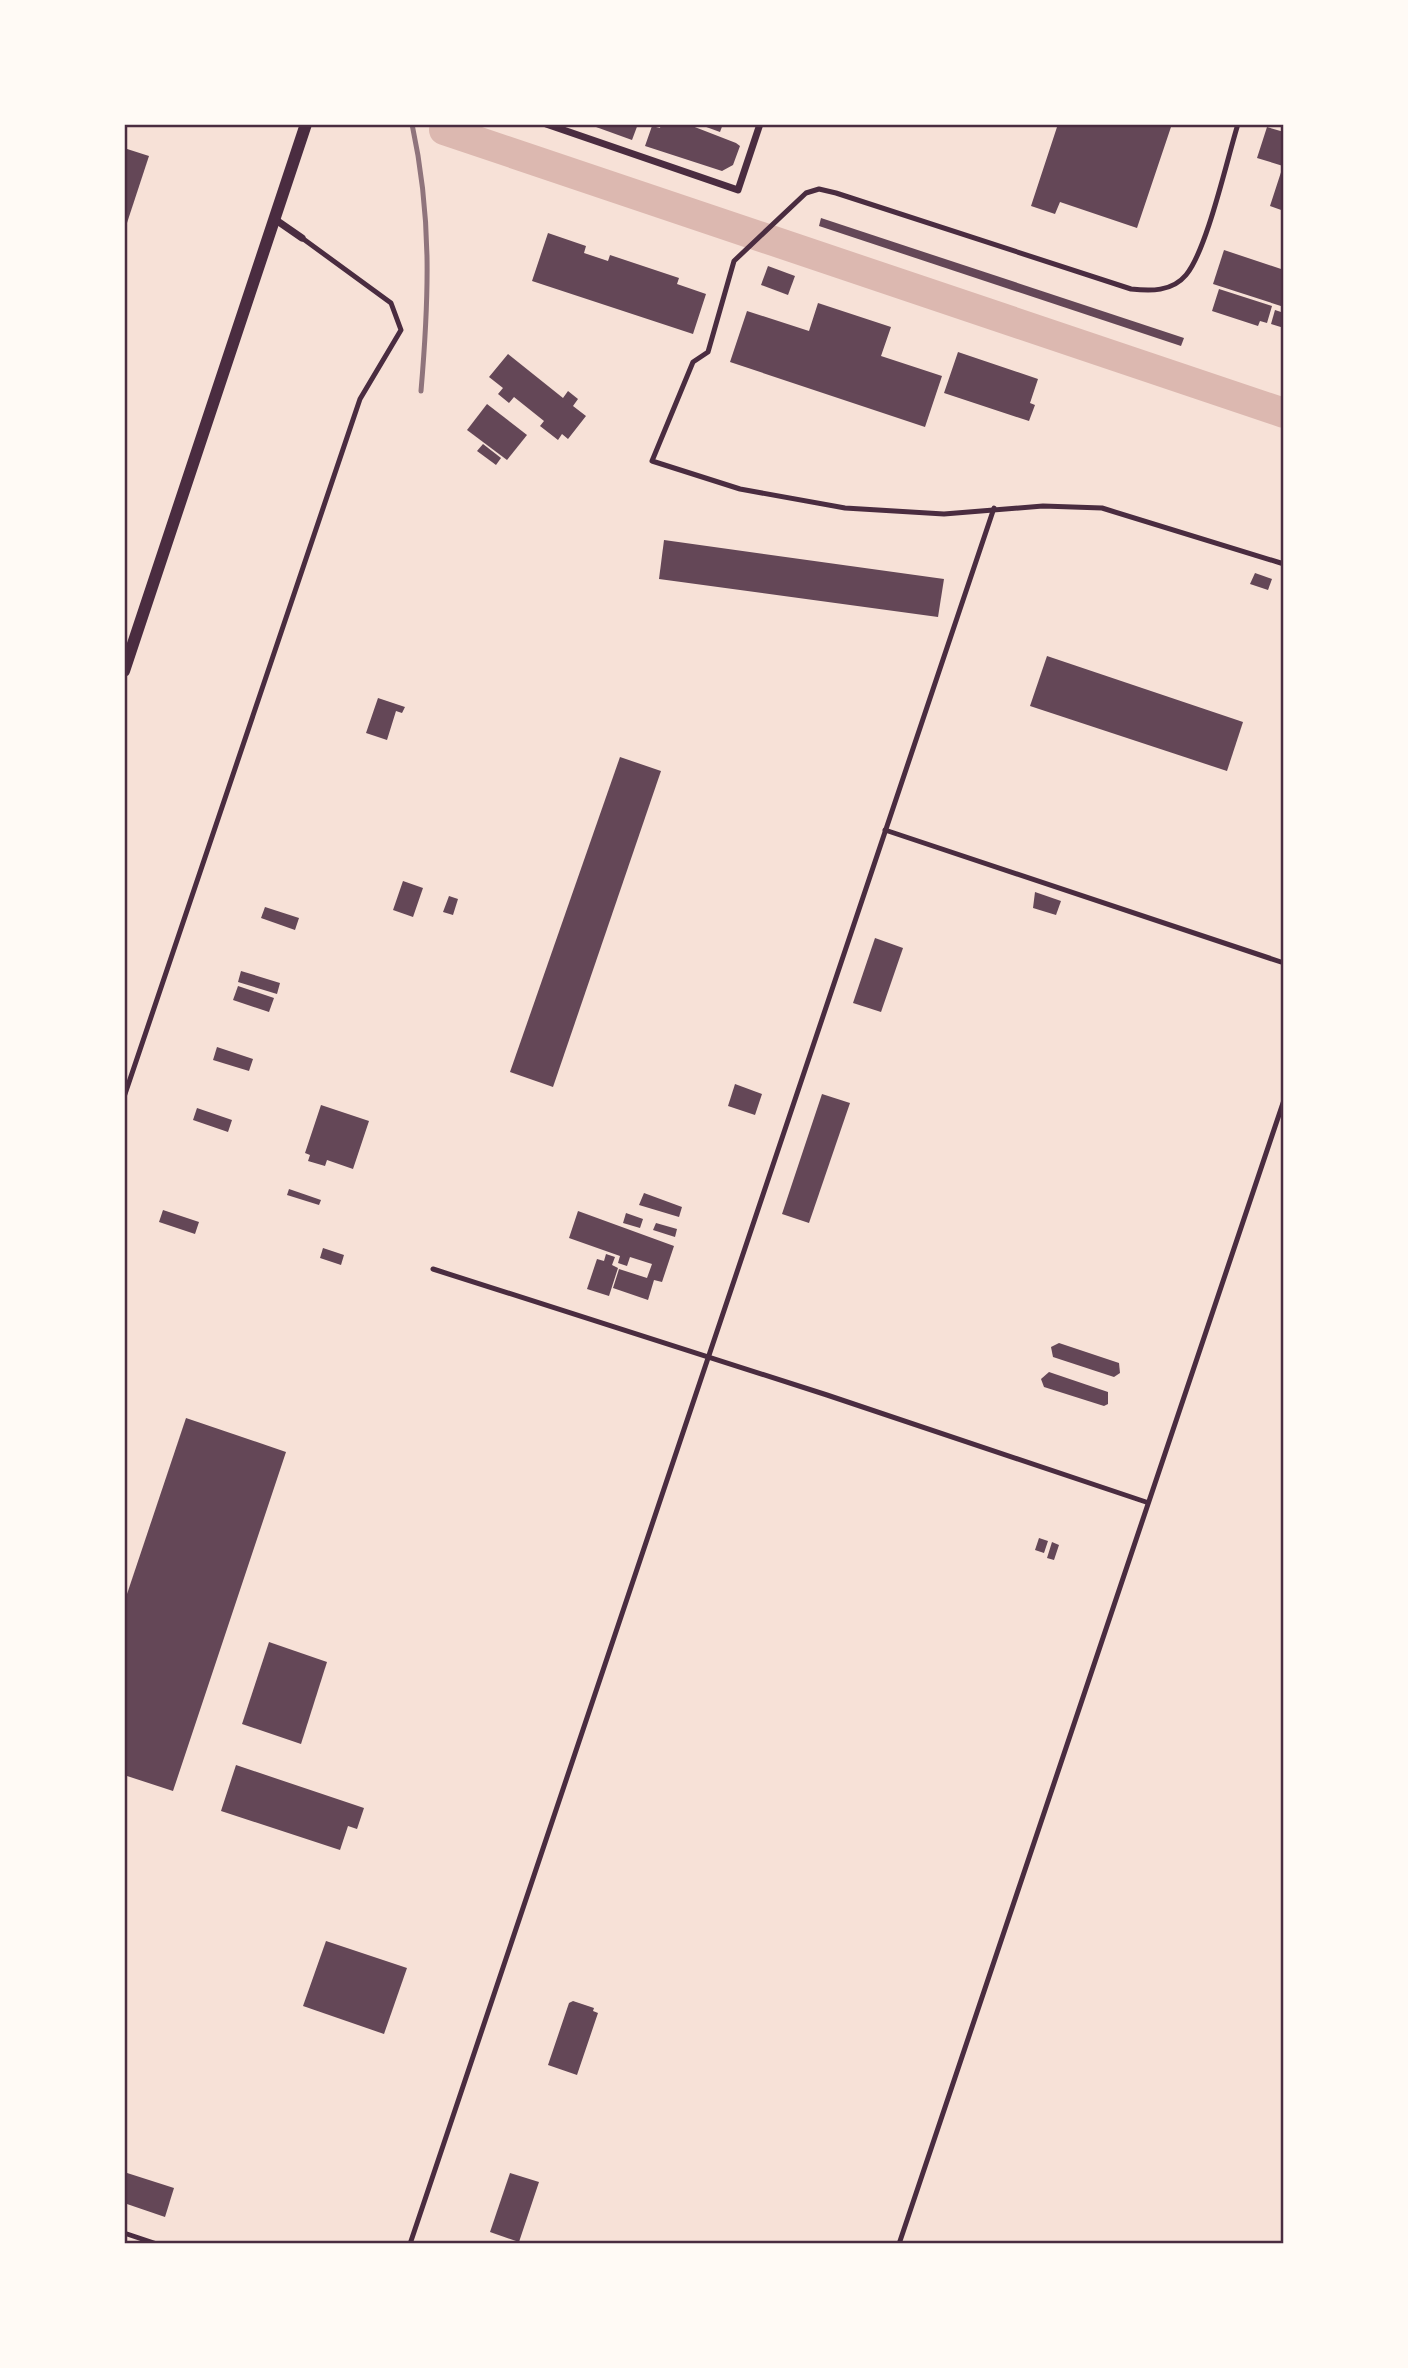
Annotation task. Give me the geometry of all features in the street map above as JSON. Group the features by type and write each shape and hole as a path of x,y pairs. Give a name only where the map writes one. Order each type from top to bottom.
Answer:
{"street":[{"path":"124,671 306,124"},
{"path":"547,124 738,190 760,124"},
{"path":"276,220 302,238"}],"lane":[{"path":"1238,124 1203,239 1186,276 1158,292 1131,289 819,189 806,193 734,261 708,352 693,362 653,461 740,489 845,508 944,514 1043,506 1102,508 1284,564"},
{"path":"124,1097 360,398 401,330 390,303 302,238"},
{"path":"410,2244 994,508"},
{"path":"885,830 1284,963"},
{"path":"899,2244 1146,1502 1284,1100"},
{"path":"433,1269 1146,1502"},
{"path":"124,2233 157,2244"}],"building":[{"path":"597,124 638,124 632,140 596,127"},
{"path":"661,124 687,124 736,143 740,146 733,165 722,171 645,146 652,126 660,128"},
{"path":"698,124 723,124 720,132"},
{"path":"1058,124 1172,124 1137,228 1060,202 1055,214 1031,206"},
{"path":"1267,127 1284,132 1284,211 1270,206 1283,166 1257,158"},
{"path":"124,148 149,156 125,229 124,229"},
{"path":"821,218 1184,338 1181,346 819,226"},
{"path":"548,233 586,246 584,253 608,261 610,255 679,278 677,284 706,294 693,334 532,281"},
{"path":"1224,250 1284,270 1284,307 1213,284"},
{"path":"768,266 795,276 788,295 761,285"},
{"path":"1219,289 1272,306 1267,323 1260,321 1258,326 1212,311"},
{"path":"818,303 891,327 881,356 942,376 925,427 730,362 747,311 809,331"},
{"path":"1275,310 1284,313 1284,328 1271,324"},
{"path":"958,352 1038,379 1030,403 1035,405 1029,421 944,393"},
{"path":"508,354 563,398 568,391 578,399 573,406 586,416 568,439 562,434 558,440 540,426 544,421 514,397 509,403 498,394 503,388 489,377"},
{"path":"487,404 527,435 507,460 467,430"},
{"path":"483,444 501,458 496,465 477,451"},
{"path":"664,540 944,579 938,617 659,579"},
{"path":"1255,573 1272,579 1268,590 1250,584"},
{"path":"1047,656 1243,722 1227,771 1030,706"},
{"path":"378,698 405,707 402,713 396,711 387,740 366,733"},
{"path":"620,757 661,771 553,1087 510,1072"},
{"path":"403,881 423,888 413,917 393,910"},
{"path":"1035,892 1061,901 1056,915 1033,908"},
{"path":"449,896 458,899 453,915 443,912"},
{"path":"265,907 299,918 295,930 261,918"},
{"path":"875,938 903,948 881,1012 853,1003"},
{"path":"241,971 280,983 277,994 238,982"},
{"path":"238,986 274,998 269,1012 233,1000"},
{"path":"217,1047 253,1059 249,1071 213,1060"},
{"path":"735,1084 762,1094 755,1115 728,1106"},
{"path":"822,1094 850,1103 809,1223 782,1214"},
{"path":"321,1105 369,1121 353,1169 327,1160 325,1166 308,1161 310,1155 305,1153"},
{"path":"197,1108 232,1120 228,1132 193,1120"},
{"path":"289,1189 321,1200 319,1205 287,1195"},
{"path":"644,1193 682,1207 679,1217 639,1205"},
{"path":"163,1210 199,1222 195,1234 159,1222"},
{"path":"578,1211 674,1246 662,1282 654,1280 648,1300 613,1288 619,1269 647,1278 652,1264 630,1257 627,1266 618,1263 620,1256 569,1238"},
{"path":"626,1213 643,1219 640,1228 623,1223"},
{"path":"656,1223 677,1229 675,1237 653,1230"},
{"path":"323,1248 344,1255 341,1265 320,1258"},
{"path":"606,1254 615,1257 612,1265 618,1268 609,1296 587,1289 597,1259 604,1261"},
{"path":"1059,1343 1119,1363 1120,1373 1114,1377 1053,1357 1051,1347"},
{"path":"1049,1372 1108,1392 1108,1404 1104,1406 1044,1387 1041,1379"},
{"path":"186,1418 286,1452 173,1791 124,1775 124,1603"},
{"path":"1039,1538 1048,1541 1044,1553 1035,1550"},
{"path":"1052,1542 1059,1545 1054,1560 1047,1558"},
{"path":"269,1642 327,1662 301,1744 242,1724"},
{"path":"236,1765 364,1808 357,1829 348,1826 340,1850 221,1811"},
{"path":"326,1941 407,1968 384,2034 303,2006"},
{"path":"573,2001 594,2008 593,2011 598,2013 577,2075 548,2065 569,2003"},
{"path":"124,2172 174,2188 165,2217 124,2203"},
{"path":"510,2173 539,2182 519,2242 490,2232"}],"waterway":[{"path":"444,130 1284,413"}],"railway":[{"path":"412,124 426,224 427,290 421,391"}]}
